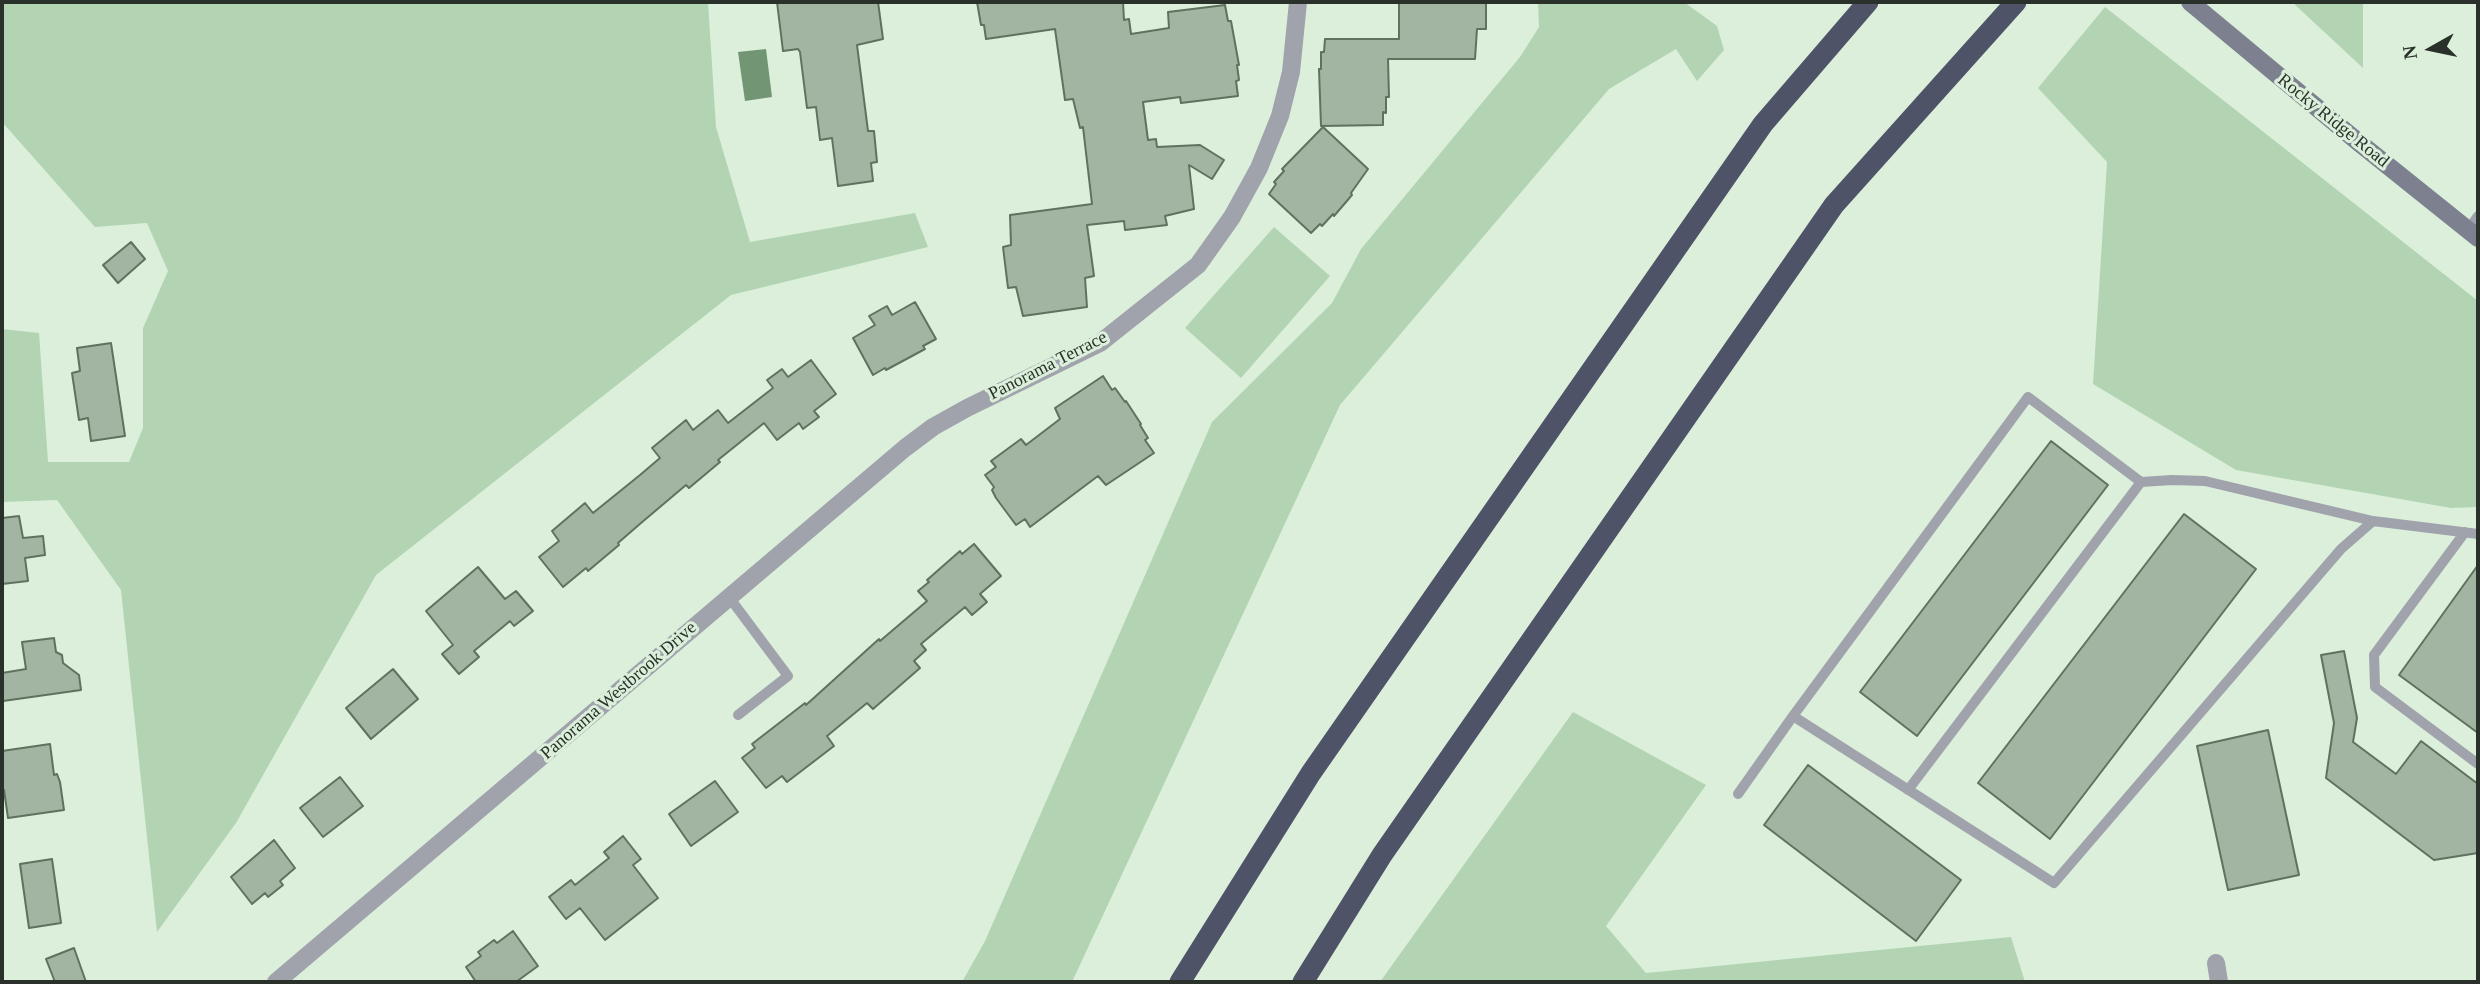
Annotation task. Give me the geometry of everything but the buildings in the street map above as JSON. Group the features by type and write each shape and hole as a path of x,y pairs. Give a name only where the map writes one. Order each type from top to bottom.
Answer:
{"highway":[{"path":"1180,982 1311,773 1763,124 1868,2"},
{"path":"1303,982 1382,855 1834,205 2016,2"}],"main road":[{"name":"Rocky Ridge Road","path":"2190,2 2475,228"}],"street":[{"name":"Panorama Terrace","path":"967,408 1100,343 1198,265 1233,217 1259,168 1280,116 1291,72 1298,2"},
{"name":"Panorama Westbrook Drive","path":"276,982 905,448 933,427 967,408"},
{"path":"2216,963 2219,982"}],"lane":[{"path":"1738,794 2028,397 2141,482 2205,481 2373,521 2478,534"},
{"path":"1908,790 2141,482"},
{"path":"1793,716 2054,883 2341,549 2373,521"},
{"path":"2465,532 2374,655 2375,687 2478,764"},
{"path":"729,597 788,676 738,715"}],"shaded area":[{"path":"2,2 708,2 716,127 750,242 915,213 928,247 731,295 376,575 236,823 157,932 121,590 57,500 2,502 2,329 39,333 48,462 129,462 143,428 143,328 168,271 147,223 95,227 2,122"},
{"path":"1538,2 1684,2 1717,26 1724,50 1697,81 1676,49 1609,89 1340,405 1072,982 962,982 985,941 1212,422 1332,303 1361,249 1520,57 1539,27"},
{"path":"2292,2 2363,2 2363,68"},
{"path":"2105,7 2478,301 2478,507 2451,508 2236,470 2093,384 2107,162 2038,88"},
{"path":"766,49 772,97 745,101 738,52"},
{"path":"1274,227 1330,276 1241,378 1185,328"},
{"path":"1573,712 1706,785 1606,926 1646,973 2011,937 2025,982 1380,982"}]}
